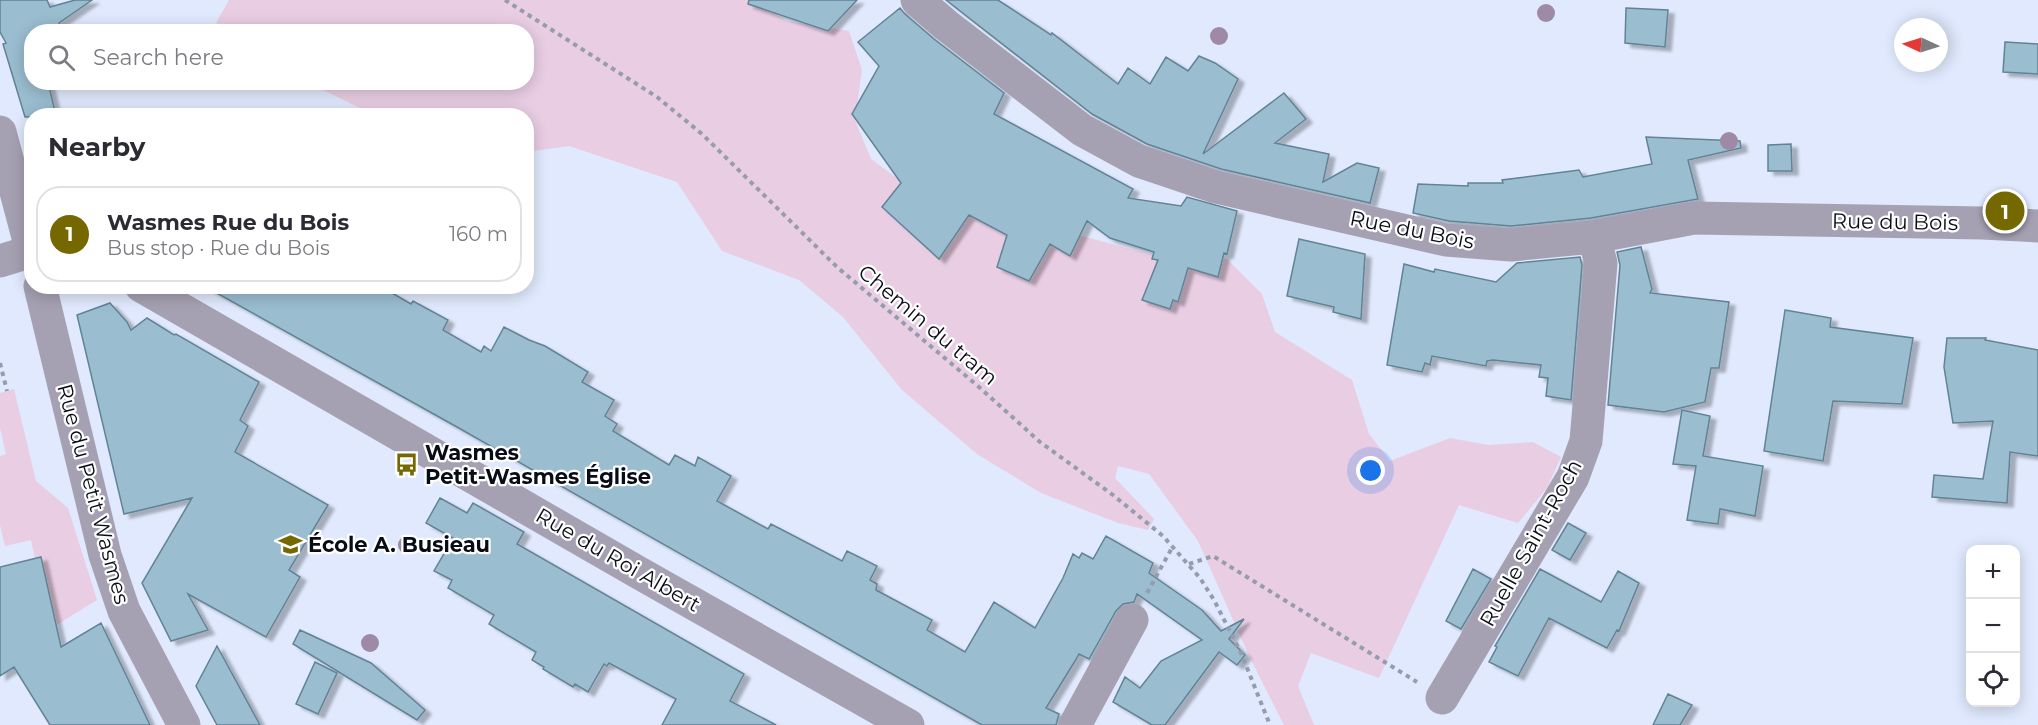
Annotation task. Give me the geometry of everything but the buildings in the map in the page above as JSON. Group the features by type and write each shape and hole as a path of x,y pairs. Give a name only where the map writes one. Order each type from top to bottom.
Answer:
{"street":[{"name":"Rue du Bois","path":"917,0 1082,130 1139,161 1216,187 1446,240 1511,245 1594,237 1694,218 2038,226"},
{"path":"0,132 5,165 24,229"},
{"name":"Ruelle Saint-Roch","path":"1442,698 1573,477 1586,441 1601,263 1594,237"},
{"path":"0,261 24,254"},
{"name":"Rue du Petit Wasmes","path":"42,294 105,555 124,612 184,725"},
{"name":"Rue du Roi Albert","path":"155,294 908,725"},
{"path":"1075,725 1132,620"}],"path":[{"name":"Chemin du tram","path":"505,0 657,97 702,134 837,267 979,387 1040,442 1113,495 1173,546 1200,578 1228,626 1270,725"},
{"path":"0,363 7,391"},
{"path":"1132,620 1173,546"},
{"path":"1188,564 1213,556 1396,667 1442,698"}],"shaded area":[{"path":"229,0 752,0 787,21 849,31 862,70 855,120 871,159 905,184 1025,221 1165,258 1227,259 1262,294 1275,332 1352,380 1369,434 1390,461 1450,438 1488,445 1533,442 1561,457 1547,488 1518,523 1459,505 1379,678 1311,653 1298,686 1314,725 1284,725 1250,658 1198,541 1149,474 1118,466 1115,478 1154,519 1148,530 1118,523 1041,493 977,454 902,390 843,317 799,280 722,251 677,182 569,146 534,151 534,108 360,108 323,90 534,90 534,24 216,23"},
{"path":"14,389 36,481 68,508 97,600 0,660 44,601 31,540 5,546 0,525 0,456 6,454 0,428 0,393"}],"place":[{"name":"Wasmes Rue du Bois","path":"2005,211"},
{"name":"Wasmes Petit-Wasmes Église","path":"407,465"},
{"name":"École A. Busieau","path":"290,545"}]}
